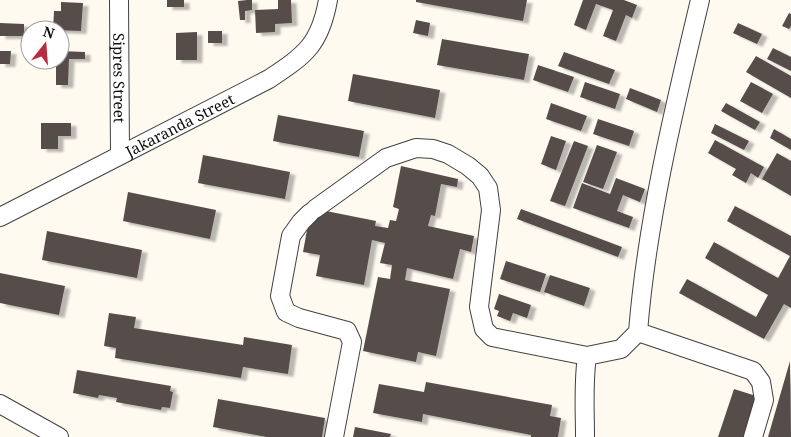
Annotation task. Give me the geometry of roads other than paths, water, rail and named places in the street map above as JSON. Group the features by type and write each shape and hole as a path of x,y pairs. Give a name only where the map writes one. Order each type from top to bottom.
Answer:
{"street":[{"name":"Sipres Street","path":"119,0 120,154"},
{"name":"Jakaranda Street","path":"0,217 269,79 296,60 312,45 324,22 328,0"},
{"path":"334,437 352,342 347,331 299,318 286,312 280,296 291,236 301,222 313,211 386,158 416,148 433,149 448,154 468,166 480,176 488,188 491,210 478,307 484,328 492,337 587,356 621,348 638,332 642,280 652,224 672,121 700,0"},
{"path":"638,332 753,371 761,382 764,400 753,437"},
{"path":"585,437 583,379 587,356"},
{"path":"0,404 60,437"}]}
